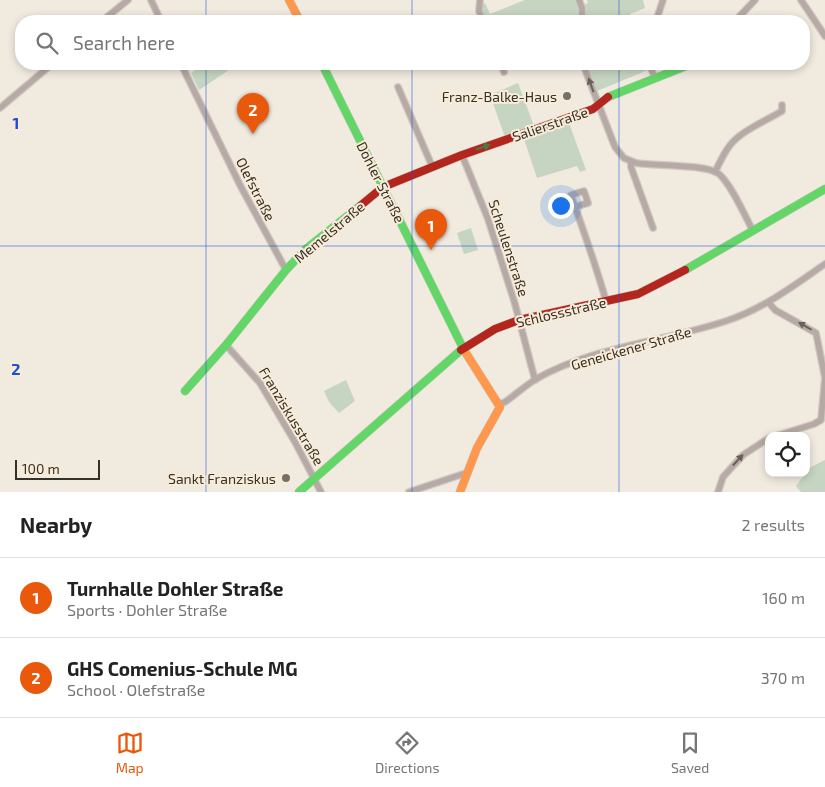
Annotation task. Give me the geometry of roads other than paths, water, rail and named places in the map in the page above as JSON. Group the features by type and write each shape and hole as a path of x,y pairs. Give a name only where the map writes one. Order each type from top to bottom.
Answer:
{"street":[{"path":"109,15 128,0"},
{"path":"151,0 158,15"},
{"path":"289,0 297,15"},
{"path":"480,0 481,15"},
{"path":"579,0 582,15"},
{"path":"658,15 663,0"},
{"path":"741,15 755,0"},
{"path":"801,0 825,36"},
{"path":"0,108 45,70"},
{"name":"Olefstraße","path":"184,70 240,185 286,270"},
{"name":"Dohler Straße","path":"325,70 463,348 499,404"},
{"path":"585,70 615,147 624,158 631,162 716,172 727,184 753,231"},
{"path":"652,70 655,78"},
{"name":"Salierstraße","path":"462,155 593,109 608,96 676,70"},
{"path":"398,87 432,166"},
{"path":"716,172 737,138 782,111 782,104"},
{"name":"Memelstraße","path":"185,391 226,345 286,270 311,244 383,187 462,155"},
{"name":"Scheulenstraße","path":"462,155 488,219 535,380"},
{"path":"631,162 631,167 653,228"},
{"name":"Schlossstraße","path":"299,492 463,348 495,329 540,314 638,294 825,190"},
{"path":"575,207 606,302"},
{"name":"Geneickener Straße","path":"499,404 505,402 535,380 559,368 623,347 726,321 768,303 825,264"},
{"path":"768,303 775,310 816,333 825,378 821,420 789,432"},
{"name":"Franziskusstraße","path":"226,345 260,383 315,478 321,492"},
{"path":"460,492 466,473 491,419 500,407 499,404"},
{"path":"718,492 724,477 743,455 765,441"},
{"path":"409,492 466,473"}],"place":[{"name":"Franz-Balke-Haus","path":"567,96"},
{"name":"GHS Comenius-Schule MG","path":"253,134"},
{"name":"Turnhalle Dohler Straße","path":"431,250"},
{"name":"Sankt Franziskus","path":"286,478"}]}
